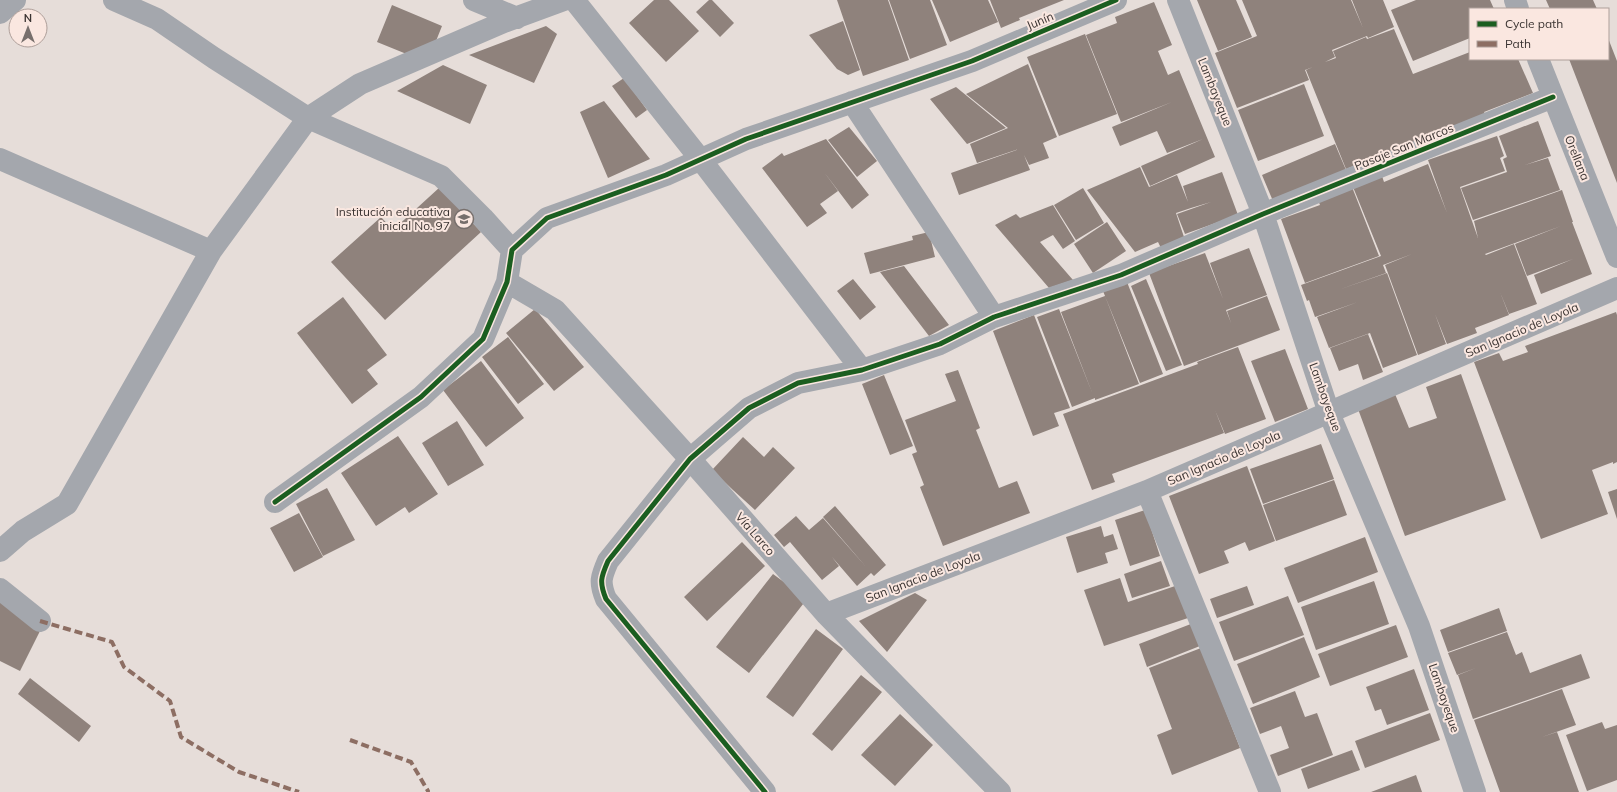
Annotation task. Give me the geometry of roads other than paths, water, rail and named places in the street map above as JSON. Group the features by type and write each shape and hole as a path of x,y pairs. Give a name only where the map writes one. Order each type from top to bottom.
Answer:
{"street":[{"path":"0,13 15,0"},
{"path":"114,0 157,19 214,58 308,118 441,176 483,218 512,250 507,282 483,339 421,397 275,502"},
{"path":"474,0 517,18"},
{"path":"0,551 23,531 67,504 211,251 308,118 360,84 504,22 564,0"},
{"path":"574,0 701,160 862,370"},
{"name":"Junín","path":"512,250 547,218 666,175 746,139 972,61 1116,0"},
{"name":"Lambayeque","path":"1178,0 1263,214 1330,413 1419,626 1476,792"},
{"name":"Orellana","path":"1538,60 1617,257"},
{"name":"Pasaje San Marcos","path":"765,792 606,599 602,588 601,579 608,561 690,459 749,408 798,383 862,370 940,344 994,317 1121,275 1263,214 1553,97"},
{"path":"852,102 994,317"},
{"path":"0,159 211,251"},
{"name":"Vía Larco","path":"507,282 555,310 690,459 826,614 1000,792"},
{"name":"San Ignacio de Loyola","path":"826,614 1147,492 1617,288"},
{"path":"1147,492 1270,792"},
{"path":"0,588 40,622"}],"place":[{"name":"Institución educativa inicial No. 97","path":"464,219"}]}
